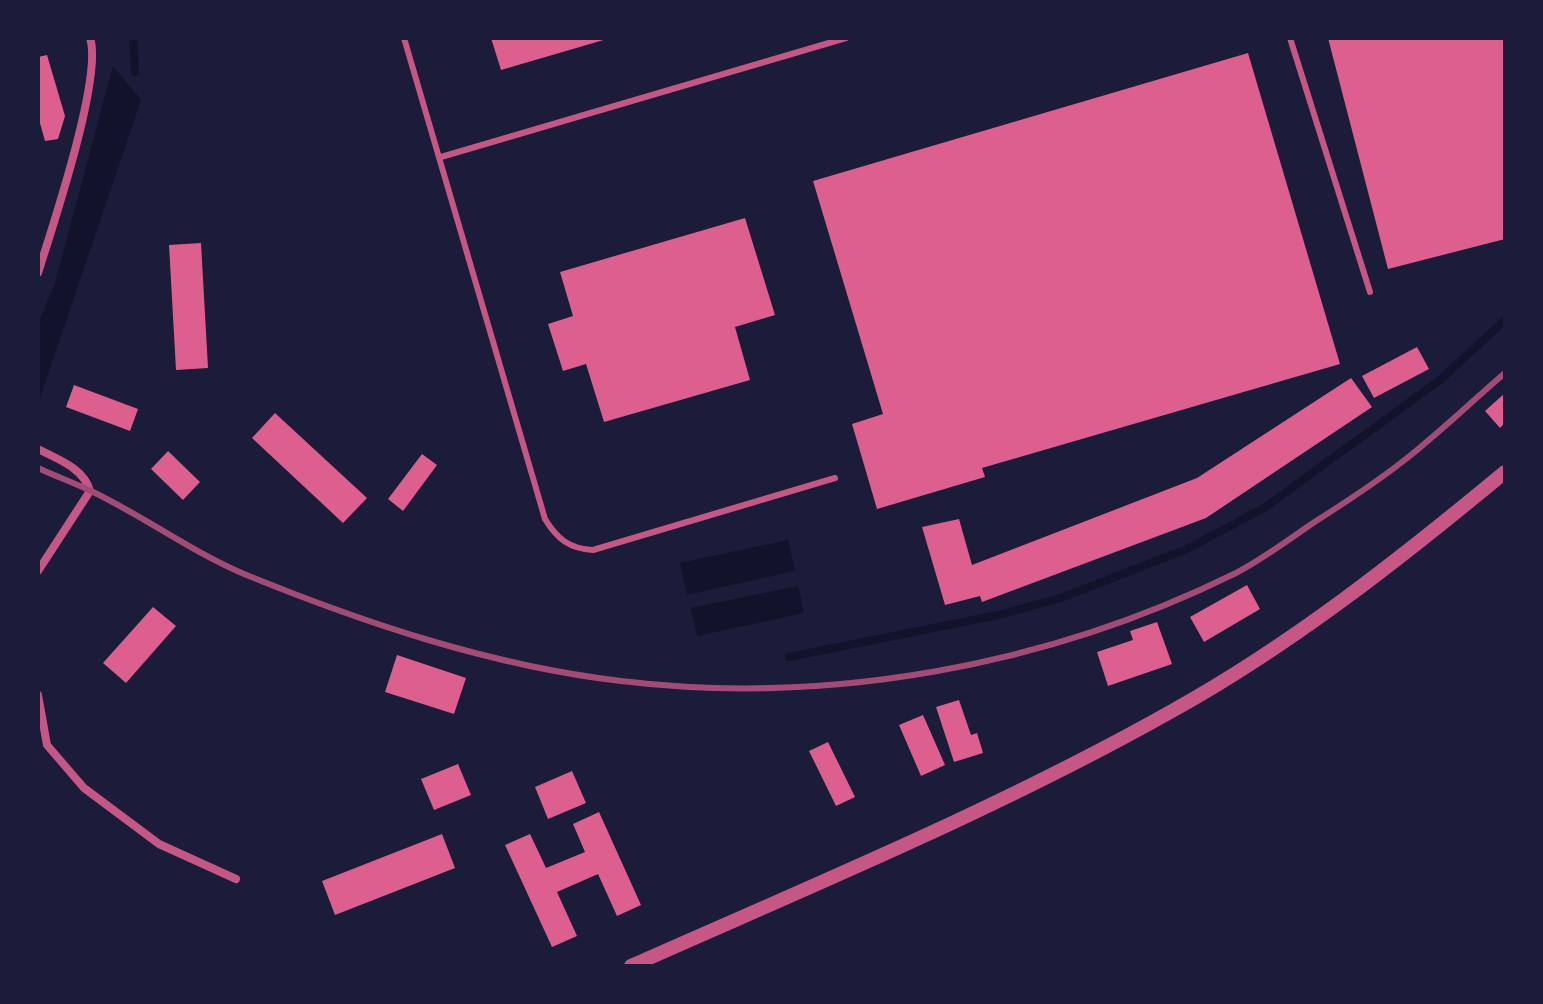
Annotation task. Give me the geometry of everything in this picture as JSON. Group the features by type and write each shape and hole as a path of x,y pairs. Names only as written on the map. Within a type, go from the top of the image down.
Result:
{"street":[{"path":"38,273 89,90 94,51 90,38"},
{"path":"38,449 71,466 87,480 90,491 38,571"},
{"path":"631,966 998,803 1172,711 1325,613 1505,472"},
{"path":"38,695 47,745 84,788 159,844 236,879"}],"lane":[{"path":"404,38 545,519 554,534 565,543 593,550 835,478"},
{"path":"441,157 846,38"},
{"path":"1290,38 1370,292"}],"shaded area":[{"path":"113,66 141,100 38,404 38,324 55,283"},
{"path":"788,540 795,571 687,595 680,563"},
{"path":"798,586 804,613 697,636 691,608"}],"building":[{"path":"491,38 607,38 607,39 501,70"},
{"path":"1328,38 1505,38 1505,239 1388,269"},
{"path":"1248,53 1340,364 982,468 985,477 877,509 852,424 883,414 813,181"},
{"path":"47,55 65,116 58,139 45,141 38,116 38,57"},
{"path":"745,218 775,315 735,327 750,380 604,422 586,364 563,371 548,324 573,316 560,272"},
{"path":"201,243 208,368 176,370 169,245"},
{"path":"1417,347 1429,369 1374,398 1362,376"},
{"path":"1351,378 1372,407 1206,518 982,602 980,596 945,605 922,527 959,519 972,565 1197,478"},
{"path":"74,385 138,409 130,431 66,407"},
{"path":"1505,393 1505,423 1500,428 1485,411"},
{"path":"275,413 367,498 343,523 252,438"},
{"path":"168,451 200,482 183,500 151,469"},
{"path":"422,454 437,465 403,511 388,499"},
{"path":"1247,585 1260,609 1204,642 1190,617"},
{"path":"153,607 176,626 126,683 103,663"},
{"path":"1157,622 1172,664 1108,686 1097,652 1133,640 1130,631"},
{"path":"397,655 466,678 454,714 385,692"},
{"path":"959,700 971,735 977,733 983,753 954,762 936,707"},
{"path":"923,715 945,765 921,776 899,725"},
{"path":"828,742 855,797 836,806 809,751"},
{"path":"458,764 471,795 434,810 421,779"},
{"path":"572,771 586,803 548,819 535,787"},
{"path":"599,812 641,905 617,916 598,874 557,892 577,936 552,947 505,845 530,834 546,868 585,852 573,824"},
{"path":"442,834 455,868 335,915 322,881"}],"waterway":[{"path":"133,38 135,72"},
{"path":"789,657 998,615 1058,599 1187,549 1264,508 1440,380 1505,320"}],"railway":[{"path":"38,468 109,500 204,555 244,574 429,640 525,665 621,681 699,687 778,688 857,682 936,671 1014,655 1090,633 1164,605 1245,568 1368,487 1505,373"}]}
